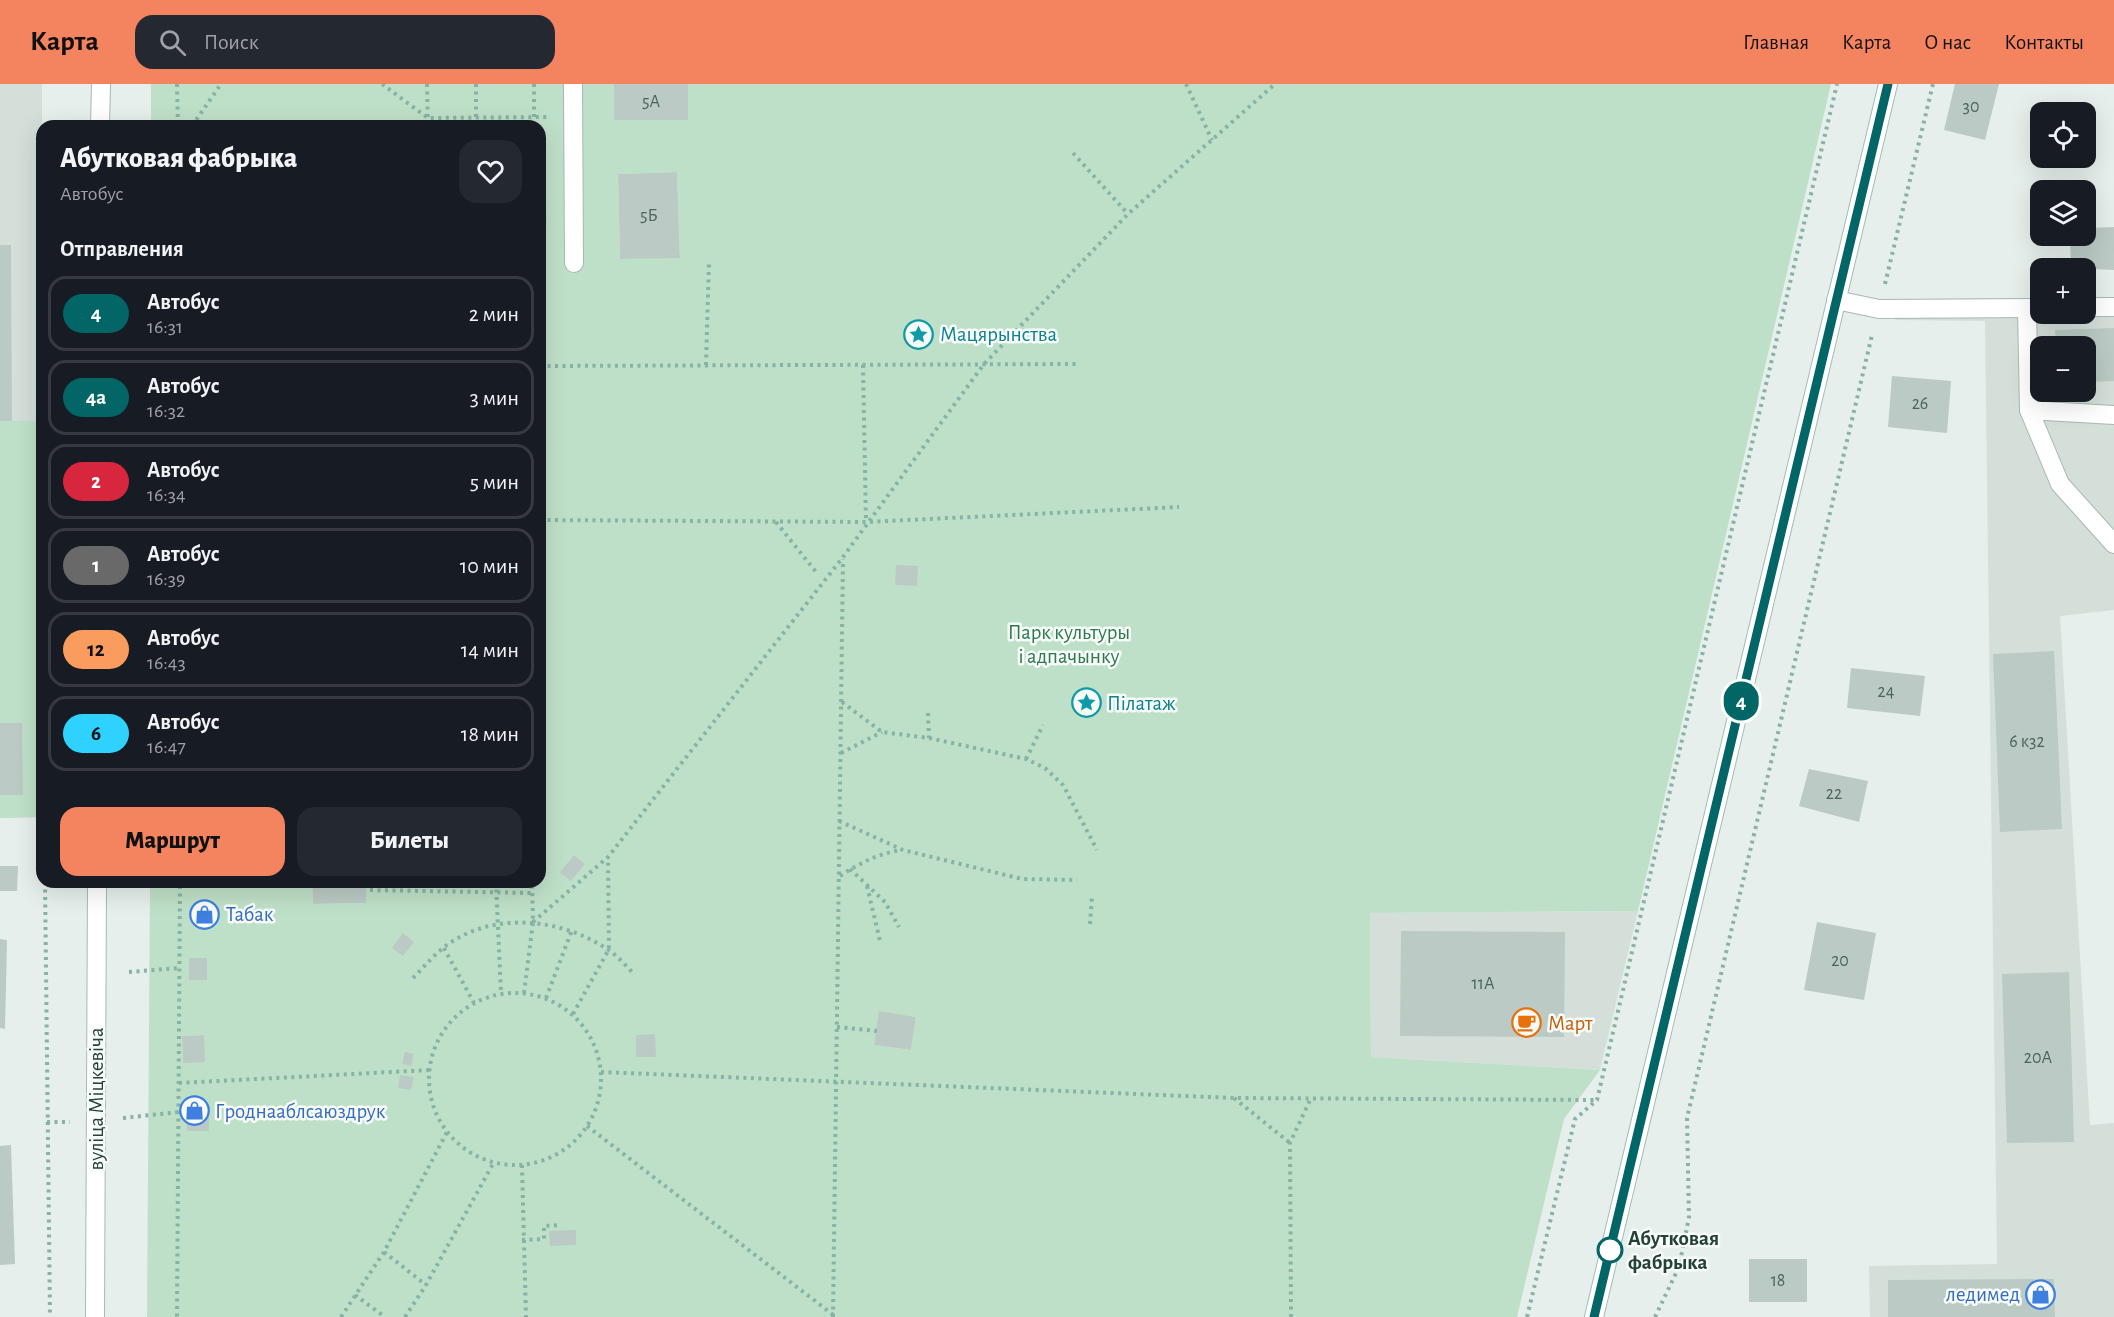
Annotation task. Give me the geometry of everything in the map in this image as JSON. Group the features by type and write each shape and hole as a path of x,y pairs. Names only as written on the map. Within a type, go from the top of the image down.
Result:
{"main road":[{"path":"100,120 101,84"},
{"path":"573,84 574,263"},
{"path":"1594,1317 1888,84"},
{"path":"1836,300 1879,309 2030,308"},
{"path":"2096,307 2114,307"},
{"path":"2032,324 2029,410 2060,484 2114,544"},
{"path":"2029,410 2114,415"},
{"name":"вуліца Міцкевіча","path":"95,1317 105,888"}],"path":[{"path":"177,84 178,120"},
{"path":"196,120 221,84"},
{"path":"382,84 428,118 573,117"},
{"path":"427,84 428,118"},
{"path":"476,84 476,118"},
{"path":"534,84 534,117"},
{"path":"1186,84 1212,140"},
{"path":"533,922 608,857 843,557 866,522 984,364 1128,214 1275,84"},
{"path":"1527,1317 1575,1119 1597,1100 1837,84"},
{"path":"1655,1317 1679,1267 1689,1216 1687,1118 1933,84"},
{"path":"1073,153 1128,214"},
{"path":"706,365 709,261"},
{"path":"546,366 1080,364"},
{"path":"863,365 866,522"},
{"path":"546,520 866,522 1179,507"},
{"path":"776,522 816,572"},
{"path":"834,1316 843,557"},
{"path":"841,702 882,732 929,738 1026,759 1045,768 1063,785 1097,850"},
{"path":"928,713 929,738"},
{"path":"1026,759 1043,725"},
{"path":"841,753 882,732"},
{"path":"840,821 903,850 1022,879 1077,880"},
{"path":"839,877 883,853 903,850"},
{"path":"573,1014 609,950 608,857"},
{"path":"850,870 885,902 899,927"},
{"path":"867,885 880,941"},
{"path":"45,888 50,1317"},
{"path":"177,1317 180,888"},
{"path":"524,993 533,922 532,888"},
{"path":"496,890 501,994"},
{"path":"370,891 532,892"},
{"path":"1090,924 1092,896"},
{"path":"413,978 444,948 469,933 497,925 533,922 572,930 609,950 634,974"},
{"path":"546,998 572,930"},
{"path":"444,948 474,1004"},
{"path":"129,972 179,968"},
{"path":"524,993 546,998 573,1014 587,1031 597,1051 601,1072 599,1100 587,1126 563,1150 548,1159 522,1165 494,1162 460,1145 447,1132 433,1102 430,1070 435,1050 444,1031 457,1016 474,1004 501,994 524,993"},
{"path":"837,1027 877,1031"},
{"path":"179,1083 430,1070"},
{"path":"601,1072 1234,1098 1597,1100"},
{"path":"1234,1098 1290,1143"},
{"path":"1291,1317 1290,1143 1311,1098"},
{"path":"587,1126 834,1316"},
{"path":"341,1317 384,1252 447,1132"},
{"path":"405,1317 426,1285 494,1162"},
{"path":"522,1165 522,1240 526,1317"},
{"path":"522,1240 544,1239 544,1226 561,1225"},
{"path":"384,1252 426,1285"},
{"path":"355,1295 384,1317"}],"shaded area":[{"path":"0,84 42,84 42,120 36,120 36,817 0,818"},
{"path":"2030,298 2030,324 2096,324 2096,298 2114,298 2114,610 2060,616 2090,1125 2114,1123 2114,1317 1870,1317 1869,1266 1997,1264 1985,321 1895,320 1901,299"},
{"path":"1638,911 1600,1070 1371,1057 1370,913"}],"green space":[{"name":"Парк культуры і адпачынку","path":"151,84 1831,84 1638,911 1370,913 1371,1057 1600,1070 1564,1119 1517,1317 147,1317 150,888 312,888 313,904 366,903 366,888 546,888 546,120 151,120","holes":["677,172 680,257 620,259 618,174","880,1012 916,1017 911,1050 875,1045","203,1035 183,1063 182,1036"]},
{"path":"0,421 36,421 36,817 0,818"}],"building":[{"path":"614,84 688,84 688,120 614,120"},
{"path":"1955,84 1999,84 1985,140 1944,130"},
{"path":"677,172 680,258 620,259 618,174"},
{"path":"2114,227 2114,270 2096,269 2096,258 2071,258 2070,246 2096,246 2096,228"},
{"path":"0,245 11,245 12,421 0,421"},
{"path":"2114,328 2114,381 2096,382 2096,336 2055,336 2055,330"},
{"path":"1892,376 1951,381 1947,433 1888,427"},
{"path":"896,565 918,566 917,586 895,585"},
{"path":"2054,651 2062,829 2000,832 1993,654"},
{"path":"1851,668 1925,676 1920,716 1847,708"},
{"path":"0,723 22,723 23,795 0,795"},
{"path":"1809,769 1868,781 1859,822 1799,806"},
{"path":"574,855 585,864 571,881 560,872"},
{"path":"0,866 18,866 17,891 0,891"},
{"path":"312,888 366,888 366,903 313,904"},
{"path":"1817,922 1876,933 1864,1000 1804,990"},
{"path":"1401,931 1565,932 1564,1037 1400,1036"},
{"path":"403,933 414,942 403,956 392,948"},
{"path":"0,939 7,940 5,1029 0,1028"},
{"path":"189,958 207,958 207,980 189,980"},
{"path":"2069,972 2074,1142 2007,1143 2002,974"},
{"path":"879,1011 916,1017 911,1050 874,1045"},
{"path":"655,1034 656,1057 636,1057 636,1035"},
{"path":"204,1035 205,1062 183,1063 182,1036"},
{"path":"405,1052 414,1054 411,1066 402,1064"},
{"path":"400,1075 414,1077 411,1090 398,1088"},
{"path":"209,1106 209,1131 187,1131 186,1107"},
{"path":"11,1145 15,1264 0,1265 0,1146"},
{"path":"576,1230 576,1245 550,1246 549,1231"},
{"path":"1749,1259 1807,1259 1807,1302 1749,1302"},
{"path":"2054,1279 2055,1317 1888,1317 1888,1280"}],"bus line":[{"name":"4","path":"1594,1317 1888,84"}],"place":[{"name":"Мацярынства","path":"919,334"},
{"name":"Пілатаж","path":"1086,703"},
{"name":"Табак","path":"205,914"},
{"name":"Март","path":"1527,1023"},
{"name":"Гроднааблсаюздрук","path":"194,1111"},
{"name":"Абутковая фабрыка","path":"1610,1250"},
{"name":"ледимед","path":"2041,1294"}]}
